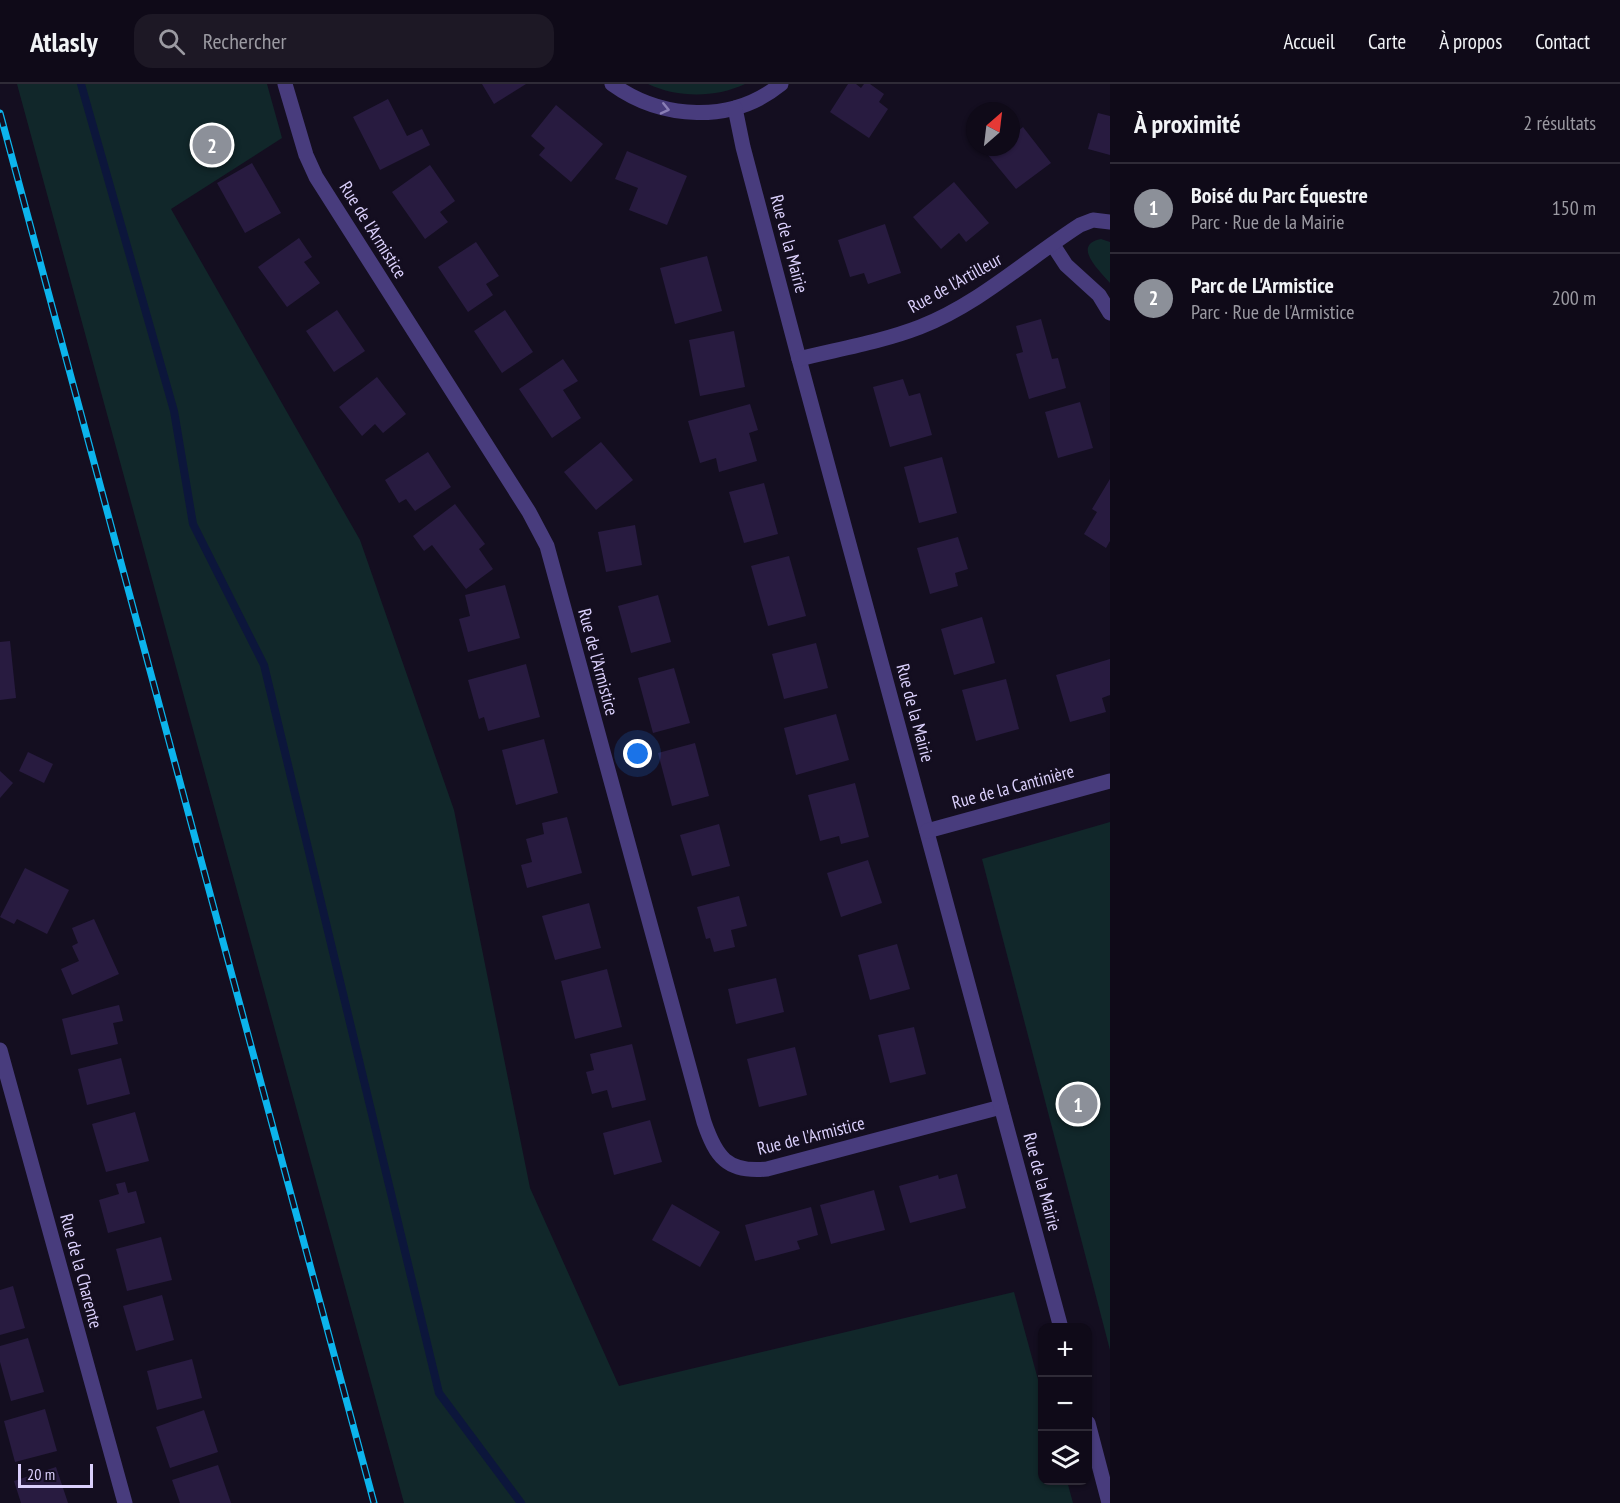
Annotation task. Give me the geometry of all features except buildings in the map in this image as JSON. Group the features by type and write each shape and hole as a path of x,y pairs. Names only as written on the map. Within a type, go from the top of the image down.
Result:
{"street":[{"name":"Rue de l'Armistice","path":"285,84 306,155 316,177 529,512 547,546 704,1122 721,1159 735,1167 766,1169 1001,1107"},
{"path":"612,84 641,101 672,111 704,113 735,108 764,95 781,84"},
{"name":"Rue de la Mairie","path":"735,108 743,147 799,359 1060,1323"},
{"name":"Rue de l'Artilleur","path":"799,359 900,334 931,322 975,297 1086,222 1100,219 1110,222"},
{"path":"1053,245 1066,265 1099,295 1110,313"},
{"name":"Rue de la Cantinière","path":"927,831 1110,781"},
{"name":"Rue de la Charente","path":"0,1050 125,1503"},
{"path":"1090,1431 1109,1503"}],"green space":[{"path":"17,84 267,84 282,138 171,209 360,540 454,810 530,1188 619,1386 1014,1292 1038,1379 1038,1485 1068,1485 1073,1503 404,1503"},
{"path":"648,84 745,84 709,94 684,94"},
{"path":"1101,239 1110,242 1110,283 1095,266 1088,253 1088,247 1092,242"},
{"path":"1110,822 1110,1350 982,859"}],"waterway":[{"path":"81,84 174,411 193,524 264,665 439,1393 521,1503"}],"railway":[{"path":"0,113 374,1503"}],"place":[{"name":"Parc de L'Armistice","path":"212,145"},
{"name":"Boisé du Parc Équestre","path":"1078,1104"}]}
